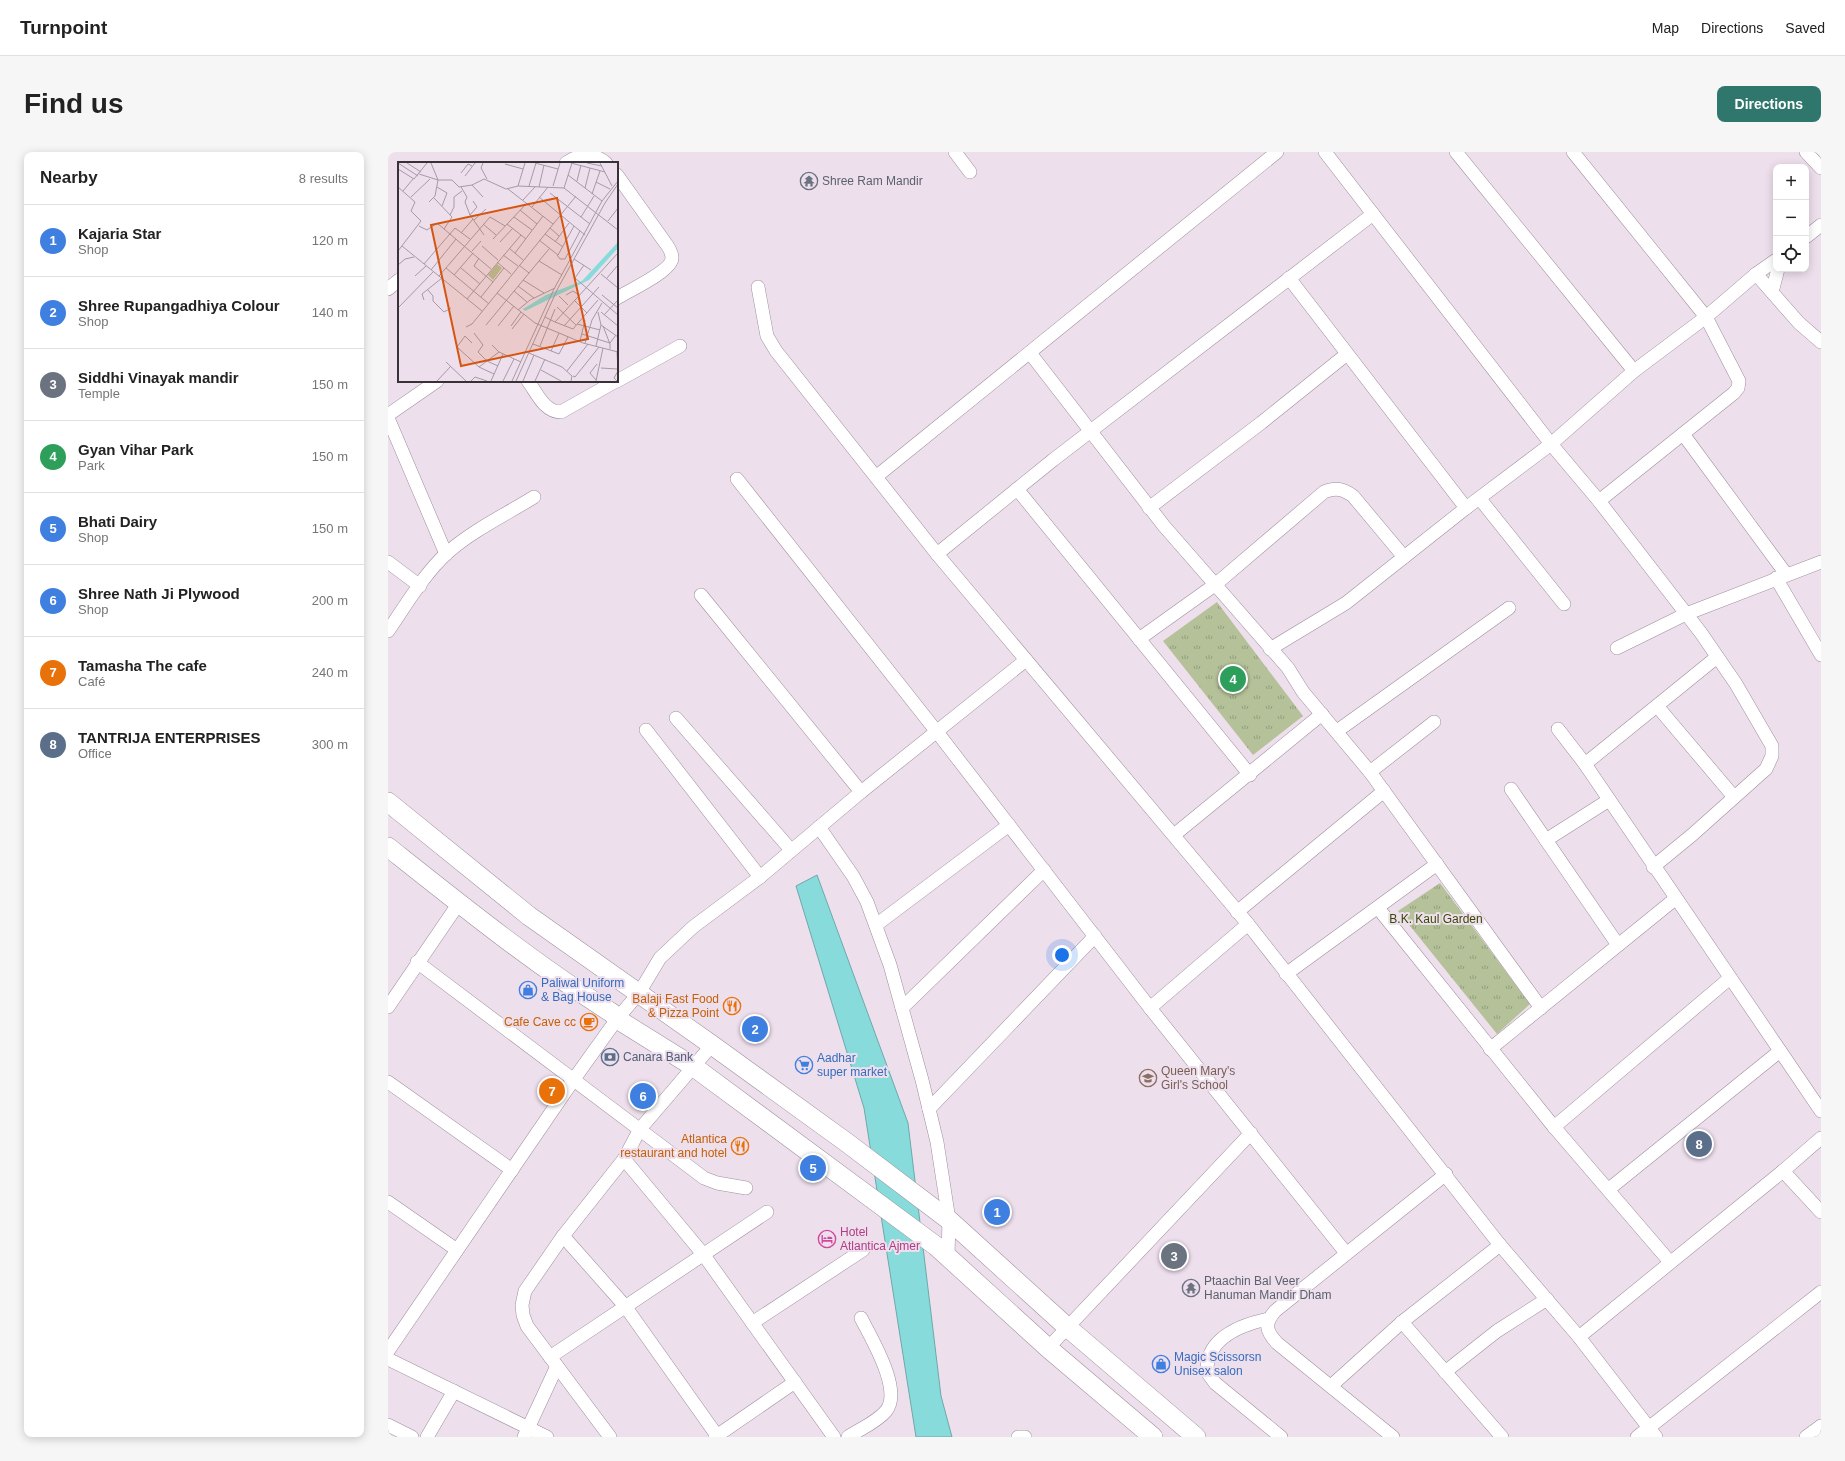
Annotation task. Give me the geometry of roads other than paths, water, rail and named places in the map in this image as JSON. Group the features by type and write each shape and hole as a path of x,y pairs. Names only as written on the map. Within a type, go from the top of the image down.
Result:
{"street":[{"path":"955,152 970,172"},
{"path":"877,476 1278,152"},
{"path":"1325,152 1551,444 1599,501 1686,614 1740,690 1772,746 1772,756 1766,769 1653,867"},
{"path":"1456,152 1634,371"},
{"path":"1573,152 1706,318 1739,381 1738,388 1734,393 1599,501"},
{"path":"1806,152 1821,168"},
{"path":"568,162 584,153 592,153 605,162"},
{"path":"618,176 670,250 672,259 670,266 660,274 618,297"},
{"path":"938,554 1017,488 1373,214"},
{"path":"1807,236 1821,225"},
{"path":"1270,648 1346,603 1466,508 1551,444 1634,371 1706,318 1756,274 1773,262"},
{"path":"1772,292 1777,272"},
{"path":"1756,274 1799,323 1821,342"},
{"path":"1289,278 1466,508"},
{"path":"388,289 398,281"},
{"path":"758,287 764,326 770,341 938,554 1248,924 1286,974 1446,1174 1500,1245 1579,1337 1652,1432"},
{"path":"618,380 680,346"},
{"path":"1030,353 1150,508 1288,668 1303,692 1370,772 1541,1008"},
{"path":"1150,508 1261,423 1346,354"},
{"path":"388,414 436,382"},
{"path":"529,382 546,408 553,412 561,412 615,382"},
{"path":"388,418 446,554"},
{"path":"1683,434 1781,576 1821,655"},
{"path":"737,479 937,732 1150,1008 1346,1253"},
{"path":"1017,488 1250,775"},
{"path":"1139,639 1216,584 1324,492 1333,488 1344,490 1353,496 1404,557"},
{"path":"388,631 420,586 446,554 464,539 534,497"},
{"path":"1480,498 1564,604"},
{"path":"388,562 420,586"},
{"path":"1617,648 1686,614 1781,576 1821,562"},
{"path":"701,595 861,792"},
{"path":"1337,731 1509,608"},
{"path":"1584,764 1717,657"},
{"path":"388,1351 574,1079 617,1019 639,993 660,958 693,927 764,874 861,792 1026,660"},
{"path":"1658,706 1734,797"},
{"path":"1174,835 1250,775 1322,714"},
{"path":"676,718 789,852"},
{"path":"1370,772 1434,722"},
{"path":"1558,729 1584,764 1821,1111"},
{"path":"646,730 764,874"},
{"path":"1511,789 1618,945"},
{"path":"1237,912 1384,791"},
{"path":"1546,840 1608,800"},
{"path":"388,802 530,916 712,1045 941,1215 1067,1327 1196,1437"},
{"path":"876,925 1009,825"},
{"path":"820,826 853,876 867,902 876,925 902,1008 937,1142 942,1251"},
{"path":"388,847 459,903 568,985 612,1013 617,1019 694,1067 942,1251 1048,1348 1153,1437"},
{"path":"1286,974 1437,864"},
{"path":"902,1008 1044,870"},
{"path":"1490,1049 1675,899"},
{"path":"388,1007 417,962 459,903"},
{"path":"1378,908 1554,1127 1670,1262"},
{"path":"1150,1008 1248,924"},
{"path":"929,1109 1095,936"},
{"path":"417,962 704,1178 717,1183 746,1188"},
{"path":"1554,1127 1730,978"},
{"path":"610,1437 527,1326 523,1315 522,1305 525,1291 563,1236 624,1159 640,1130 712,1045"},
{"path":"1609,1190 1780,1051"},
{"path":"388,1082 512,1170"},
{"path":"1048,1348 1251,1133"},
{"path":"1579,1337 1783,1171 1821,1138"},
{"path":"624,1159 703,1254 834,1437"},
{"path":"1783,1171 1821,1212"},
{"path":"1281,1437 1215,1383 1208,1372 1210,1355 1222,1338 1236,1328 1268,1319 1275,1311 1346,1253 1446,1174"},
{"path":"388,1202 457,1250"},
{"path":"526,1432 554,1362 625,1306 768,1212"},
{"path":"563,1236 625,1306 717,1436 795,1382"},
{"path":"1331,1386 1402,1322 1500,1245"},
{"path":"752,1323 862,1250"},
{"path":"1637,1437 1652,1432 1821,1292"},
{"path":"1445,1372 1497,1331 1547,1299"},
{"path":"848,1437 881,1416 888,1409 890,1401 890,1386 886,1367 861,1318"},
{"path":"1268,1319 1269,1332 1276,1343 1394,1437"},
{"path":"1402,1322 1502,1437"},
{"path":"388,1359 454,1391 526,1432 547,1437"},
{"path":"427,1437 454,1391"},
{"path":"388,1425 412,1437"},
{"path":"1806,1437 1821,1426"},
{"path":"1018,1437 1025,1437"}],"water":[{"path":"817,875 908,1123 941,1396 952,1437 916,1437 864,1108 796,886"}],"place":[{"name":"Shree Ram Mandir","path":"809,181"},
{"name":"Gyan Vihar Park","path":"1233,679"},
{"name":"Paliwal Uniform & Bag House","path":"528,990"},
{"name":"Balaji Fast Food & Pizza Point","path":"732,1006"},
{"name":"Cafe Cave cc","path":"589,1022"},
{"name":"Shree Rupangadhiya Colour","path":"755,1029"},
{"name":"Canara Bank","path":"610,1057"},
{"name":"Aadhar super market","path":"804,1065"},
{"name":"Queen Mary's Girl's School","path":"1148,1078"},
{"name":"Tamasha The cafe","path":"552,1091"},
{"name":"Shree Nath Ji Plywood","path":"643,1096"},
{"name":"TANTRIJA ENTERPRISES","path":"1699,1144"},
{"name":"Atlantica restaurant and hotel","path":"740,1146"},
{"name":"Bhati Dairy","path":"813,1168"},
{"name":"Kajaria Star","path":"997,1212"},
{"name":"Hotel Atlantica Ajmer","path":"827,1239"},
{"name":"Siddhi Vinayak mandir","path":"1174,1256"},
{"name":"Ptaachin Bal Veer Hanuman Mandir Dham","path":"1191,1288"},
{"name":"Magic Scissorsn Unisex salon","path":"1161,1364"}],"park label":[{"name":"B.K. Kaul Garden","path":"1436,919"}]}
